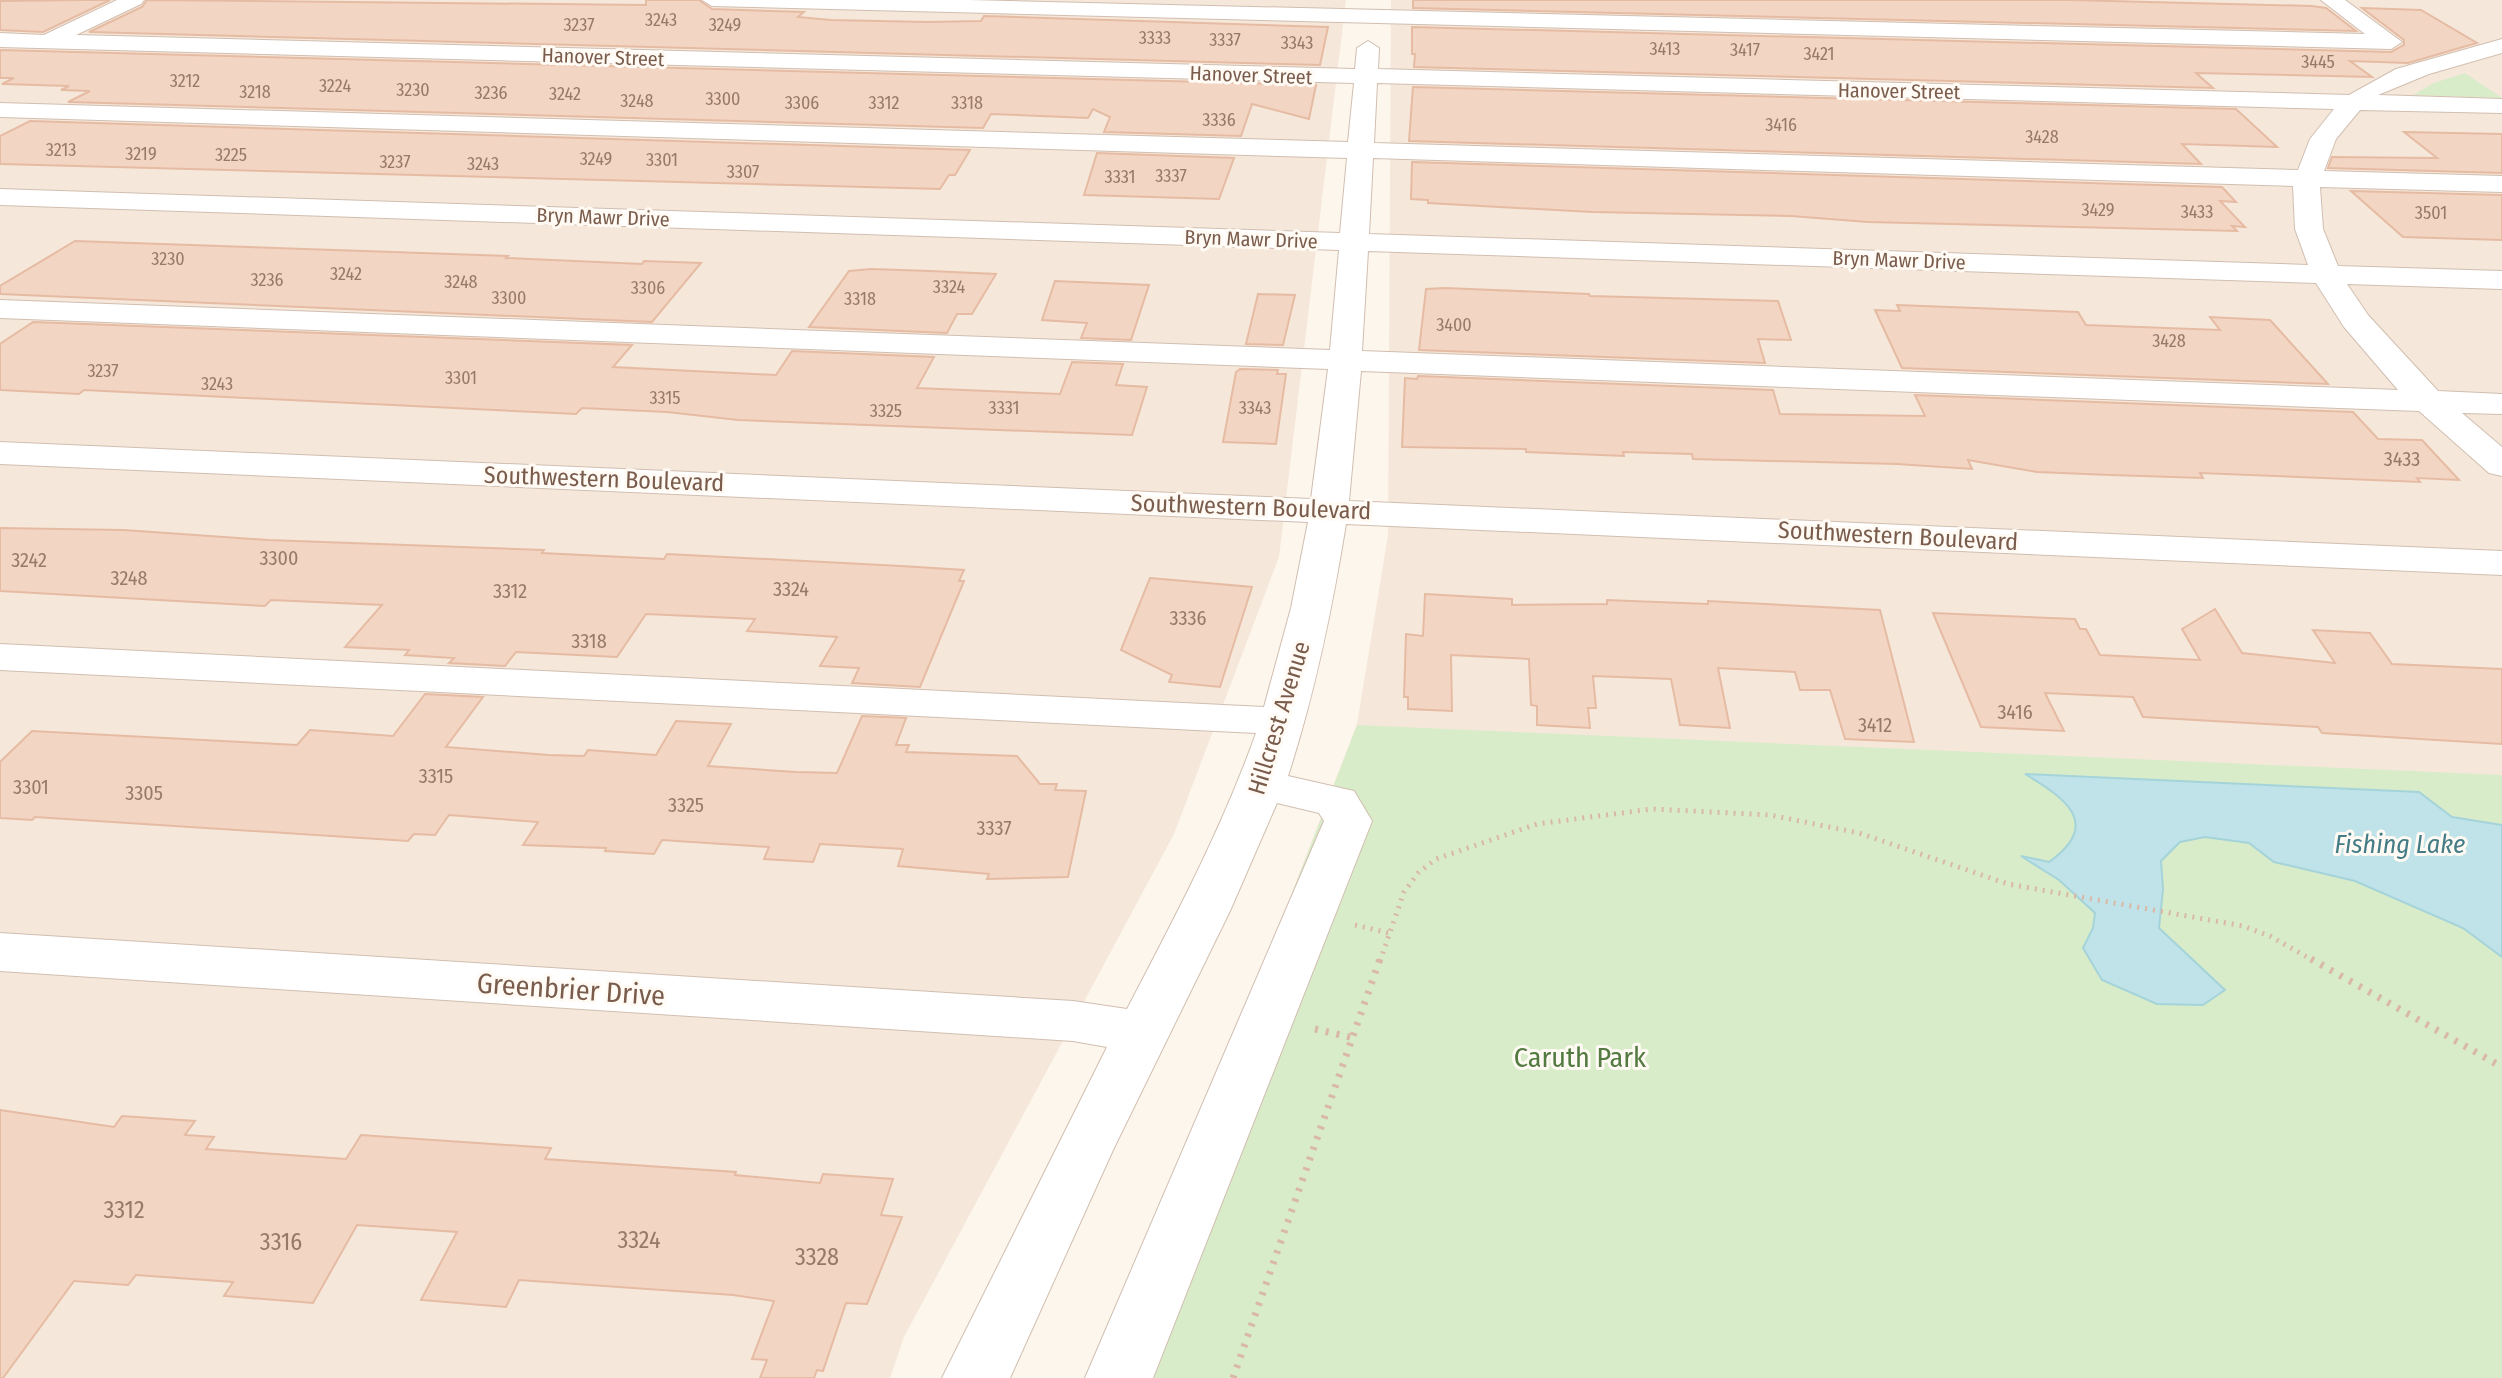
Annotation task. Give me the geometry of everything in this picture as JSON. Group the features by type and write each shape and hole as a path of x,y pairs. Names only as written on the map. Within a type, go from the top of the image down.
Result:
{"street":[{"path":"0,63 134,0"},
{"path":"712,0 1371,8 2389,41"},
{"path":"2331,0 2429,67"},
{"name":"Hillcrest Avenue","path":"987,1376 1141,1032 1204,911 1261,785 1283,721 1312,608 1329,510 1345,361 1371,8"},
{"name":"Hanover Street","path":"0,40 2502,106"},
{"path":"2502,46 2429,67 2374,88 2353,102 2332,124 2321,143 2306,178 2303,205 2312,241 2352,316 2388,362 2427,401 2502,465"},
{"path":"0,110 2502,184"},
{"name":"Bryn Mawr Drive","path":"0,197 2502,280"},
{"path":"0,309 2502,404"},
{"name":"Southwestern Boulevard","path":"0,453 2502,563"},
{"path":"0,657 1283,721"},
{"path":"1119,1378 1348,821 1337,802 1261,785"},
{"name":"Greenbrier Drive","path":"0,952 1073,1021 1141,1032"}],"path":[{"path":"1233,1378 1404,892 1418,873 1436,859 1504,834 1581,816 1652,809 1713,810 1821,823 2008,884 2215,919 2270,936 2502,1067"}],"shaded area":[{"path":"0,0 1346,0 1279,557 1174,834 904,1337 890,1378 0,1378"},
{"path":"1391,0 2502,0 2502,1378 1105,1378 1357,724 1388,535"}],"green space":[{"path":"2465,73 2502,98 2413,95 2434,83"},
{"name":"Caruth Park","path":"1357,725 2502,775 2502,1378 1105,1378"}],"water":[{"name":"Fishing Lake","path":"2025,774 2419,792 2452,817 2502,825 2502,957 2463,928 2355,881 2274,862 2249,843 2205,837 2180,842 2161,861 2163,889 2159,928 2225,990 2203,1005 2157,1004 2102,980 2083,948 2093,928 2095,913 2059,880 2021,856 2049,862 2074,836 2076,824 2064,802"}],"building":[{"path":"110,0 43,32 0,30 0,1"},
{"path":"147,0 646,5 646,0 699,0 712,9 804,12 798,17 831,20 981,21 984,16 1328,27 1320,65 89,32 142,7"},
{"path":"1413,0 2070,0 2312,6 2326,8 2356,31 1413,8"},
{"path":"2362,8 2421,10 2477,43 2408,63 2350,61 2372,77 2196,73 2213,88 1414,67 1415,54 1412,54 1412,27 2391,52 2404,45 2404,40"},
{"path":"0,50 1316,85 1309,119 1252,104 1241,136 1104,132 1110,117 1093,109 1088,118 991,114 983,128 68,102 90,91 61,90 69,86 2,84 14,78 0,78"},
{"path":"1413,87 2236,109 2277,147 2182,144 2201,164 1409,141"},
{"path":"30,121 970,150 955,175 949,175 940,189 0,164 0,136"},
{"path":"2404,132 2502,134 2502,173 2328,168 2332,157 2437,158"},
{"path":"1097,153 1234,158 1219,199 1084,195"},
{"path":"1412,162 2222,187 2236,202 2220,201 2245,227 2232,226 2237,231 1868,222 1791,216 1592,212 1428,203 1428,200 1411,199"},
{"path":"2351,191 2502,195 2502,240 2403,237"},
{"path":"75,241 508,256 506,258 642,264 644,261 701,263 652,322 0,294 0,286"},
{"path":"871,269 996,274 972,314 957,314 947,333 809,327 849,271"},
{"path":"1055,281 1149,285 1131,340 1081,338 1087,323 1042,320"},
{"path":"1426,289 1778,301 1791,340 1758,339 1765,363 1419,350"},
{"path":"1258,294 1295,295 1283,345 1246,344"},
{"path":"1897,305 2078,312 2086,325 2220,330 2210,317 2270,320 2328,384 1902,368 1875,310 1900,311"},
{"path":"33,322 632,345 613,367 776,375 792,351 934,357 917,388 1060,394 1072,362 1123,364 1116,385 1147,387 1132,435 738,420 667,412 582,408 576,414 84,390 79,394 0,390 0,344"},
{"path":"1240,369 1278,370 1277,374 1286,374 1276,444 1223,442 1236,372"},
{"path":"1418,376 1773,390 1780,414 1925,416 1915,395 2353,412 2378,439 2422,440 2459,480 2417,478 2420,482 2200,473 2203,478 2037,472 1968,460 1972,469 1693,459 1692,454 1623,452 1624,456 1526,452 1526,449 1402,447 1405,378 1417,379"},
{"path":"0,528 124,530 268,540 544,550 542,553 664,559 667,554 901,566 964,570 959,581 964,581 920,687 852,683 859,668 820,666 837,637 747,631 755,619 646,614 617,657 516,652 505,666 449,663 454,658 405,655 409,650 345,647 382,605 271,600 265,606 0,591"},
{"path":"1150,578 1252,587 1220,687 1169,682 1172,675 1121,650"},
{"path":"1425,594 1512,599 1512,605 1607,604 1607,600 1708,604 1708,601 1880,610 1914,742 1845,739 1830,690 1800,690 1795,672 1718,668 1730,728 1680,725 1671,679 1593,676 1596,708 1588,708 1590,728 1537,725 1537,706 1531,705 1529,659 1451,655 1452,711 1408,709 1408,697 1404,697 1406,634 1423,636"},
{"path":"2215,609 2242,653 2335,663 2313,630 2370,633 2392,664 2502,669 2502,744 2322,733 2318,727 2143,717 2133,697 2045,693 2064,731 1981,727 1933,613 2075,619 2080,629 2086,629 2100,655 2200,660 2182,629"},
{"path":"425,694 483,697 446,747 549,755 584,756 588,750 656,755 676,721 731,724 708,766 796,772 837,773 862,716 906,718 896,745 909,745 906,752 1017,756 1040,784 1057,784 1055,790 1086,791 1068,877 987,879 989,874 898,866 903,849 820,844 813,862 764,859 769,847 662,840 654,854 605,851 606,848 523,845 538,822 449,815 435,835 414,834 408,841 35,817 32,820 0,818 0,762 32,731 297,745 310,730 393,736"},
{"path":"0,1110 114,1127 122,1116 195,1121 185,1135 214,1137 206,1149 346,1159 361,1135 551,1148 545,1159 736,1172 735,1175 820,1183 823,1174 893,1179 881,1215 902,1217 867,1304 846,1303 823,1371 817,1370 814,1378 760,1378 767,1360 752,1359 774,1301 733,1295 519,1280 506,1307 421,1300 457,1232 357,1225 313,1303 224,1296 233,1282 136,1275 128,1285 74,1281 0,1378"}]}
